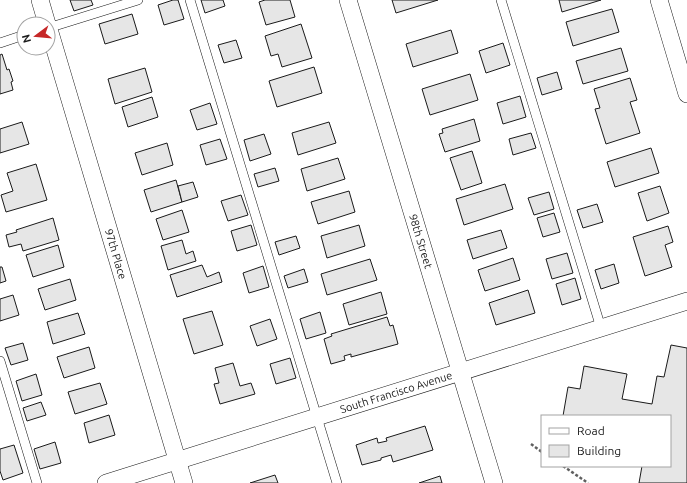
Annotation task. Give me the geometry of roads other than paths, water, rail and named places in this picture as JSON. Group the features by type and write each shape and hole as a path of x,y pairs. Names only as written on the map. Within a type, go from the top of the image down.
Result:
{"street":[{"name":"97th Place","path":"40,0 45,16"},
{"name":"98th Street","path":"348,0 494,483"},
{"path":"659,0 687,94"},
{"name":"97th Place","path":"56,53 184,483"},
{"name":"South Francisco Avenue","path":"106,483 687,301"}],"lane":[{"path":"56,24 138,0"},
{"path":"190,0 337,483"},
{"path":"501,0 601,328"},
{"path":"0,43 16,38"},
{"path":"0,361 37,483"}]}
